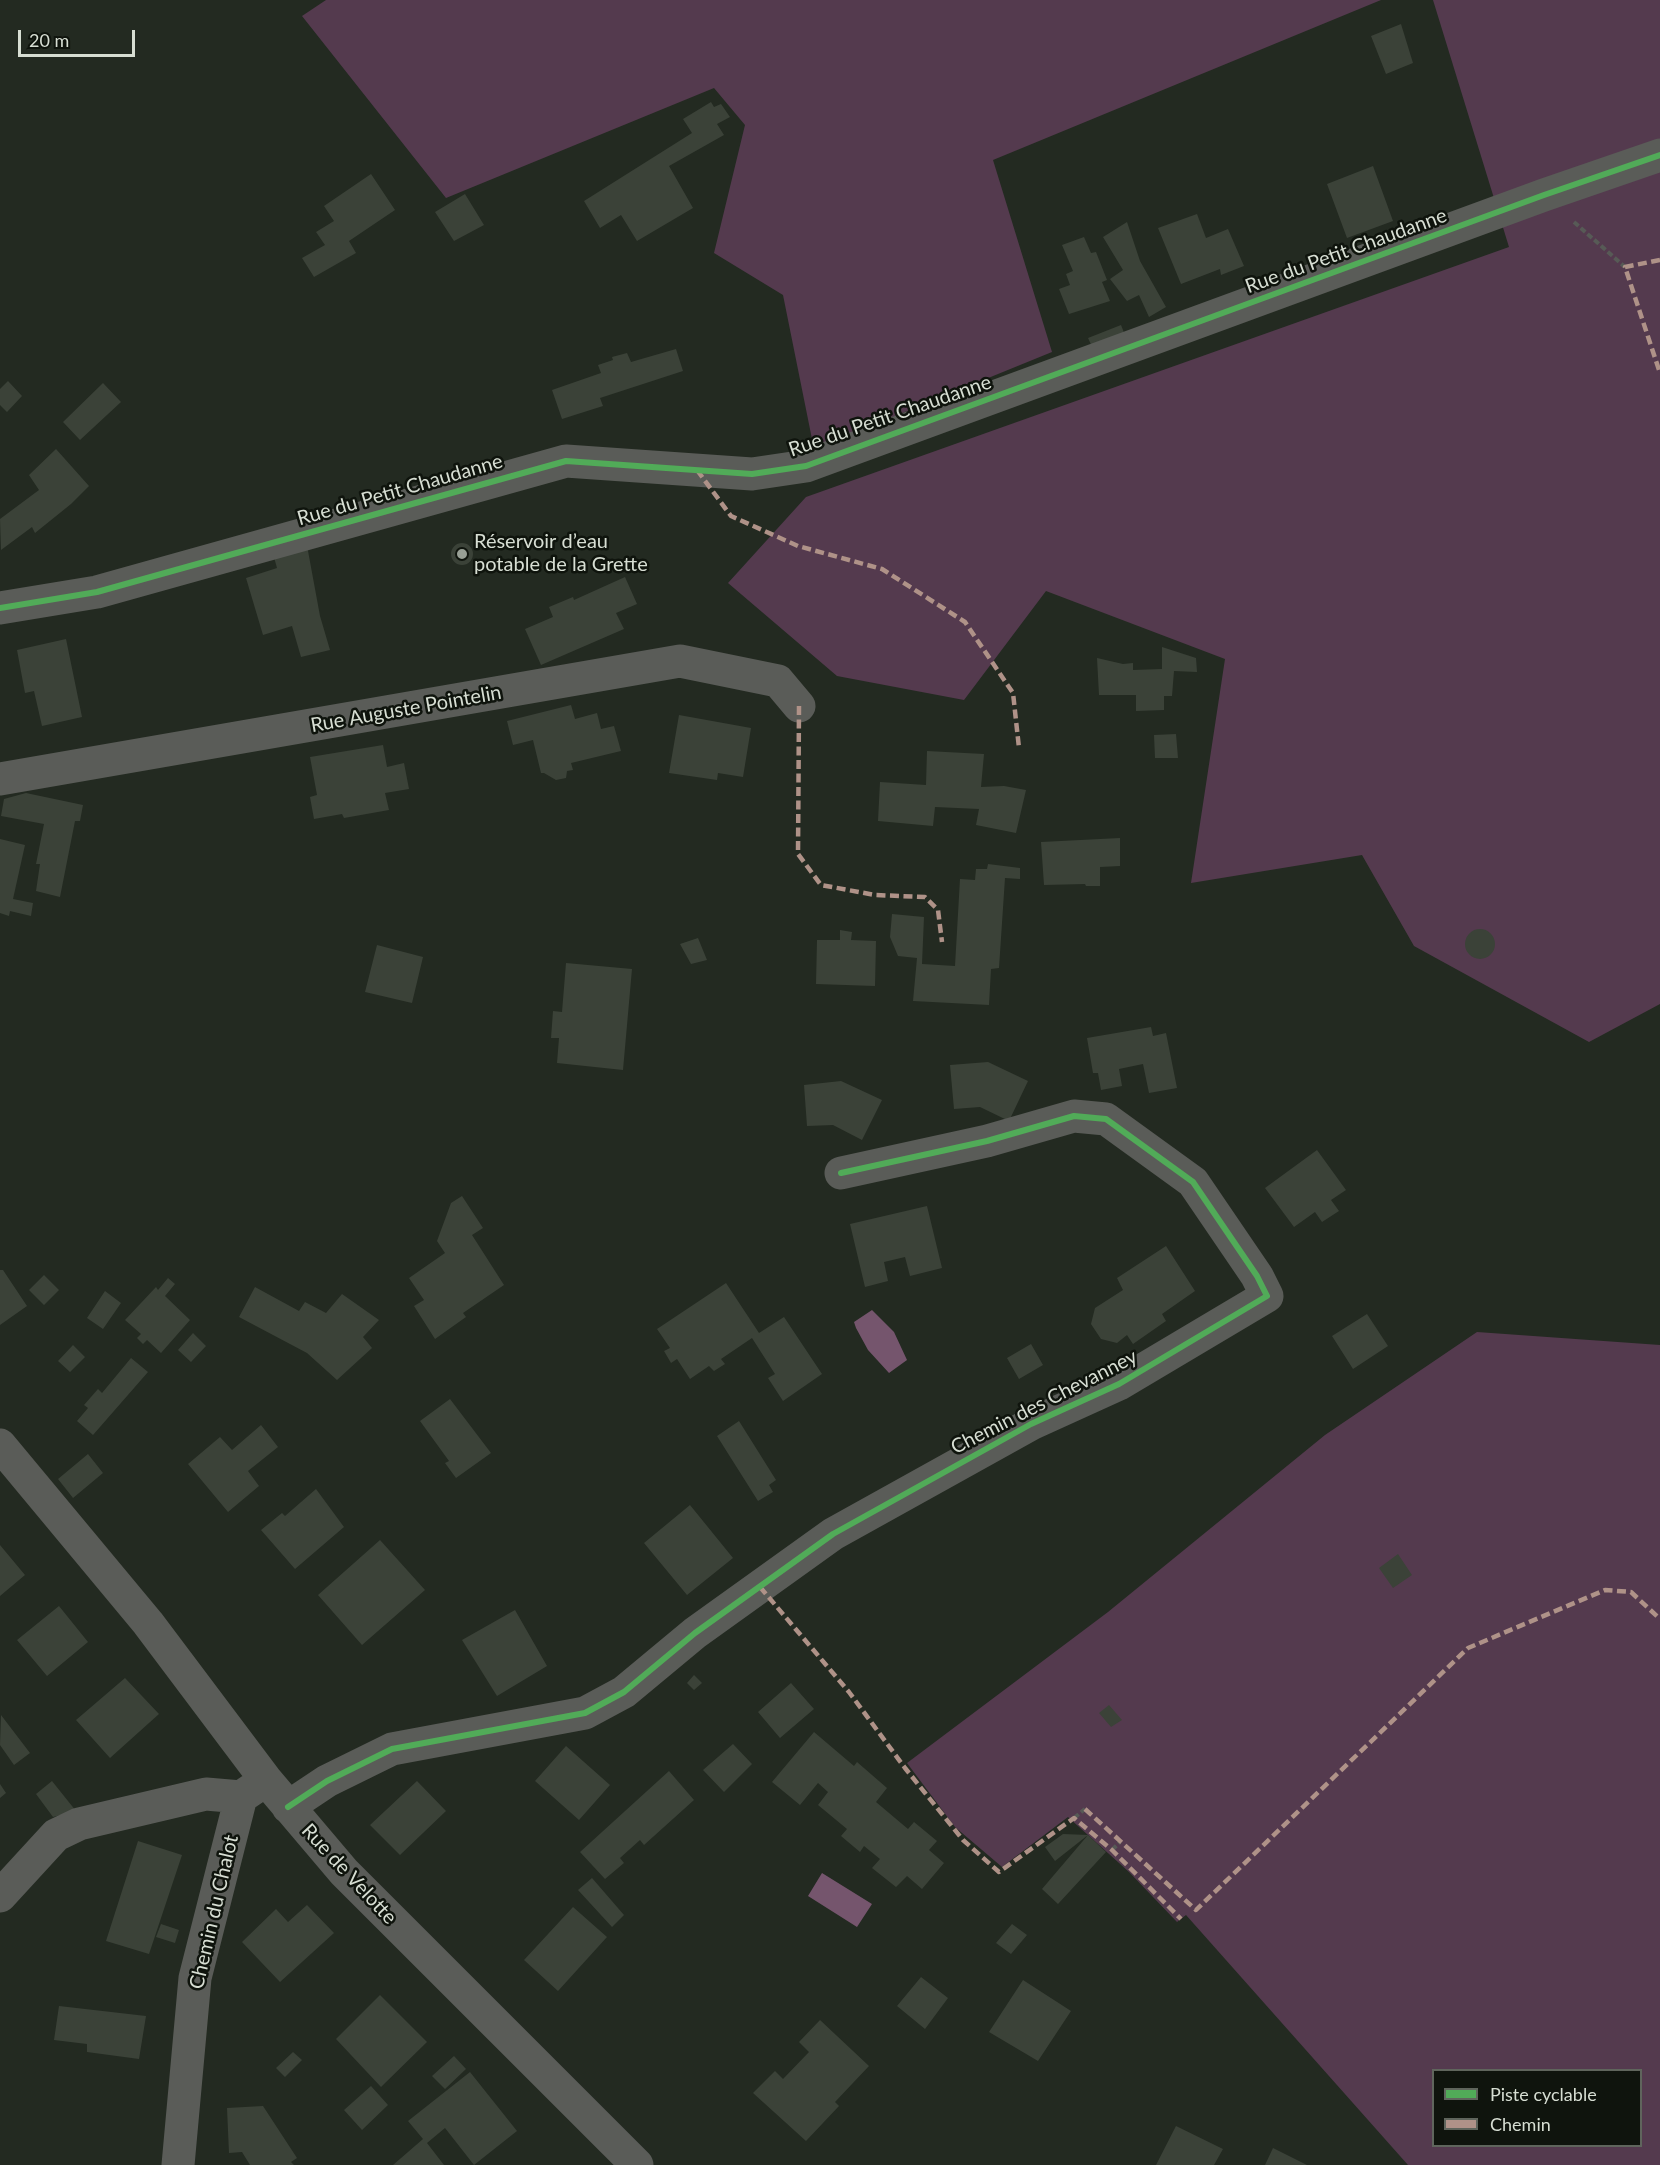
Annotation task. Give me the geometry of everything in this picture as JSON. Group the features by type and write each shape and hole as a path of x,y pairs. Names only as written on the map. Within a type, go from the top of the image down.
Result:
{"street":[{"name":"Rue du Petit Chaudanne","path":"0,608 97,592 566,460 752,474 806,466 1544,195 1660,155"},
{"name":"Rue Auguste Pointelin","path":"0,779 680,661 778,681 799,706"},
{"name":"Chemin des Chevanney","path":"288,1807 327,1781 392,1749 585,1713 624,1692 695,1633 833,1534 1030,1424 1119,1384 1267,1296 1257,1276 1193,1182 1106,1119 1074,1116 987,1141 841,1173"},
{"name":"Rue de Velotte","path":"0,1445 148,1623 254,1788 288,1807 344,1872 637,2165"},
{"path":"0,1896 56,1835 79,1824 206,1794 254,1788"},
{"name":"Chemin du Chalot","path":"178,2165 195,1978 254,1788"}],"path":[{"path":"1544,195 1625,267"},
{"path":"1074,1818 1085,1809"},
{"path":"1112,1850 1120,1842"}],"shaded area":[{"path":"326,0 1381,0 993,160 1052,352 814,449 783,295 714,253 745,125 714,88 446,198 302,16"},
{"path":"1433,0 1660,0 1660,1004 1589,1042 1414,946 1362,855 1191,883 1225,659 1046,591 964,700 837,676 728,583 806,497 1509,247"},
{"path":"872,1310 894,1332 907,1360 889,1373 868,1350 854,1322"},
{"path":"1477,1332 1660,1345 1660,2165 1408,2165 1186,1915 1177,1922 1129,1872 1068,1817 1002,1867 955,1827 907,1763 1108,1612 1325,1435"},
{"path":"822,1873 872,1904 857,1927 808,1896"}],"building":[{"path":"1401,24 1413,63 1386,74 1371,36"},
{"path":"711,102 714,107 721,104 730,117 717,124 724,135 669,166 693,208 637,241 621,215 600,228 584,201 692,133 683,119"},
{"path":"1373,166 1393,221 1347,238 1327,184"},
{"path":"371,174 395,210 349,241 356,253 314,277 302,258 325,245 316,232 334,221 324,206"},
{"path":"465,194 484,225 454,241 435,212"},
{"path":"1197,214 1206,238 1228,229 1244,266 1221,275 1220,269 1181,284 1158,228"},
{"path":"1127,222 1140,261 1166,307 1149,317 1139,295 1127,301 1110,279 1123,270 1103,237"},
{"path":"1084,237 1091,253 1096,252 1107,280 1102,282 1110,301 1069,314 1059,289 1070,285 1066,274 1073,271 1062,245"},
{"path":"1121,325 1127,340 1095,353 1088,338"},
{"path":"676,349 683,371 600,398 603,406 562,419 552,390 601,373 598,365 613,360 612,357 627,353 631,362"},
{"path":"8,381 22,396 7,412 0,405 0,389"},
{"path":"103,383 121,402 80,440 63,422"},
{"path":"56,449 89,486 35,533 32,527 1,550 0,519 39,490 29,475"},
{"path":"306,540 320,616 330,650 301,657 292,626 263,635 246,578 277,568 272,550"},
{"name":"Réservoir d’eau potable de la Grette","path":"462,543 470,546 473,554 470,562 462,565 454,562 451,554 454,546"},
{"path":"625,577 637,604 616,613 624,629 541,665 525,629 553,617 549,607 573,597 574,600"},
{"path":"66,639 82,717 42,726 34,691 25,693 17,650"},
{"path":"1162,647 1196,658 1197,672 1174,671 1172,696 1164,696 1164,710 1136,711 1136,695 1099,695 1097,658 1123,664 1133,663 1133,670 1162,669"},
{"path":"571,705 575,719 597,713 601,729 614,726 621,751 571,763 573,770 567,771 566,778 556,780 541,773 533,740 513,745 507,721"},
{"path":"679,715 751,728 743,777 718,773 717,780 669,773"},
{"path":"1176,734 1178,758 1155,758 1154,735"},
{"path":"383,745 387,767 404,763 409,789 385,793 389,810 344,818 342,814 314,819 310,797 317,795 310,757"},
{"path":"927,751 984,754 981,787 1004,786 1026,790 1016,833 976,825 979,809 935,807 933,826 878,821 880,782 926,785"},
{"path":"26,793 83,805 80,821 75,821 60,897 36,891 40,864 36,864 44,824 1,816 4,799"},
{"path":"1120,838 1120,866 1100,867 1100,886 1044,885 1041,842"},
{"path":"0,839 25,845 13,899 33,903 31,916 10,911 9,916 0,913"},
{"path":"988,864 1020,868 1020,879 1005,878 999,968 991,969 989,1005 913,1001 917,958 898,956 890,937 892,914 924,917 922,964 955,966 960,879 975,880 976,869 987,869"},
{"path":"1480,929 1491,933 1495,944 1491,955 1480,959 1469,955 1465,944 1469,933"},
{"path":"840,930 852,932 851,940 876,941 875,986 816,984 817,940 840,940"},
{"path":"698,938 707,960 691,964 680,944"},
{"path":"377,945 423,957 412,1003 365,992"},
{"path":"566,963 632,969 623,1070 557,1063 559,1038 551,1038 553,1011 562,1012"},
{"path":"1151,1027 1153,1036 1166,1033 1177,1088 1149,1093 1143,1064 1119,1069 1122,1086 1101,1090 1098,1073 1093,1073 1087,1038"},
{"path":"988,1062 1028,1081 1009,1121 980,1107 954,1109 950,1065"},
{"path":"841,1081 882,1100 862,1140 833,1125 807,1126 804,1085"},
{"path":"1317,1150 1346,1190 1331,1200 1339,1211 1322,1222 1315,1212 1294,1227 1265,1188"},
{"path":"462,1196 483,1228 472,1235 504,1285 463,1313 466,1317 435,1339 414,1306 424,1300 409,1278 445,1253 437,1241 451,1203"},
{"path":"927,1206 942,1268 910,1276 905,1257 884,1262 888,1281 865,1287 850,1224"},
{"path":"1166,1246 1195,1291 1162,1314 1166,1321 1133,1344 1127,1335 1117,1343 1101,1339 1091,1324 1095,1308 1123,1290 1117,1278"},
{"path":"0,1270 3,1270 27,1306 0,1325"},
{"path":"44,1275 59,1290 44,1305 29,1290"},
{"path":"168,1278 175,1284 165,1296 190,1320 161,1353 147,1340 143,1344 137,1338 141,1334 125,1320 156,1287 158,1290"},
{"path":"726,1283 759,1333 784,1317 822,1374 783,1401 768,1378 775,1374 752,1338 721,1359 725,1364 714,1371 709,1366 690,1379 677,1359 671,1363 664,1351 670,1348 657,1329"},
{"path":"255,1287 299,1311 305,1302 326,1313 342,1294 379,1320 363,1337 372,1348 337,1380 307,1353 239,1317"},
{"path":"105,1291 121,1303 103,1329 87,1318"},
{"path":"1367,1314 1388,1346 1353,1369 1332,1336"},
{"path":"193,1333 206,1346 191,1362 178,1350"},
{"path":"1031,1344 1043,1365 1019,1379 1007,1358"},
{"path":"73,1345 85,1357 70,1372 58,1361"},
{"path":"131,1358 148,1372 93,1435 77,1421 88,1408 84,1405 98,1389 102,1393"},
{"path":"450,1399 491,1453 456,1478 445,1463 449,1461 420,1421"},
{"path":"739,1421 776,1480 769,1485 773,1492 758,1501 717,1436"},
{"path":"261,1425 278,1447 248,1471 259,1486 228,1512 188,1464 220,1437 232,1450"},
{"path":"88,1454 103,1473 73,1498 58,1479"},
{"path":"316,1489 344,1527 295,1569 261,1530 282,1513 285,1516"},
{"path":"690,1505 733,1558 687,1595 644,1543"},
{"path":"380,1540 425,1590 362,1645 318,1595"},
{"path":"0,1545 25,1575 0,1596"},
{"path":"1398,1554 1412,1575 1393,1588 1379,1568"},
{"path":"59,1606 88,1642 47,1676 17,1640"},
{"path":"515,1610 547,1666 497,1696 462,1640"},
{"path":"694,1675 702,1683 694,1690 687,1683"},
{"path":"125,1678 159,1714 110,1758 76,1720"},
{"path":"791,1683 814,1709 780,1738 758,1712"},
{"path":"1109,1705 1122,1720 1111,1727 1099,1713"},
{"path":"1,1715 30,1753 14,1765 0,1745"},
{"path":"814,1732 854,1766 857,1762 887,1788 876,1802 908,1829 914,1822 937,1841 929,1850 944,1863 922,1889 907,1876 896,1887 872,1868 880,1859 864,1846 860,1852 841,1836 847,1829 818,1805 828,1792 818,1783 800,1805 772,1782"},
{"path":"733,1744 752,1764 724,1792 703,1770"},
{"path":"566,1746 610,1785 579,1820 535,1781"},
{"path":"669,1771 694,1800 644,1845 640,1840 620,1858 624,1863 605,1879 580,1852"},
{"path":"52,1781 76,1811 53,1817 36,1794"},
{"path":"417,1781 446,1811 400,1855 370,1825"},
{"path":"0,1784 6,1793 0,1798"},
{"path":"1063,1834 1088,1835 1055,1861 1045,1847"},
{"path":"1088,1835 1106,1852 1058,1904 1042,1889"},
{"path":"138,1841 182,1855 149,1954 106,1941"},
{"path":"592,1878 624,1915 612,1927 578,1890"},
{"path":"307,1905 334,1933 280,1982 242,1942 276,1909 288,1922"},
{"path":"573,1907 607,1937 558,1991 524,1960"},
{"path":"161,1924 179,1930 175,1943 156,1937"},
{"path":"1012,1924 1027,1935 1011,1954 996,1943"},
{"path":"921,1977 948,1998 925,2029 897,2006"},
{"path":"1023,1980 1071,2011 1038,2061 989,2032"},
{"path":"380,1995 427,2042 381,2087 336,2039"},
{"path":"59,2006 146,2016 139,2059 87,2052 87,2044 54,2040"},
{"path":"820,2020 869,2066 835,2102 839,2106 806,2141 753,2093 775,2071 783,2079 809,2052 799,2042"},
{"path":"293,2052 302,2060 285,2077 276,2068"},
{"path":"454,2056 466,2069 445,2089 432,2076"},
{"path":"470,2072 517,2131 474,2165 445,2128 427,2143 444,2165 393,2165 423,2139 408,2121"},
{"path":"371,2086 388,2105 362,2130 344,2110"},
{"path":"263,2106 297,2158 291,2162 294,2165 250,2165 242,2152 229,2153 227,2108"},
{"path":"1176,2126 1223,2149 1214,2165 1156,2165"},
{"path":"1273,2148 1307,2165 1265,2165"}],"marked path":[{"path":"1660,260 1625,267 1660,373"},
{"path":"697,470 731,516 798,546 882,569 965,622 1013,693 1019,748"},
{"path":"799,706 798,854 821,885 875,895 925,897 938,910 942,942"},
{"path":"760,1587 849,1692 905,1768 963,1840 999,1872 1074,1818 1112,1850 1181,1919"},
{"path":"1085,1809 1196,1910 1468,1648 1605,1590 1631,1592 1660,1619"}],"cycle path":[{"path":"0,608 97,592 566,461 752,474 806,466 1544,195 1660,155"},
{"path":"288,1807 327,1781 392,1749 585,1713 624,1692 695,1633 833,1534 1031,1424 1119,1384 1267,1296 1257,1276 1193,1182 1106,1119 1074,1116 987,1141 841,1173"}],"place":[{"name":"Réservoir d’eau potable de la Grette","path":"462,554"}]}
